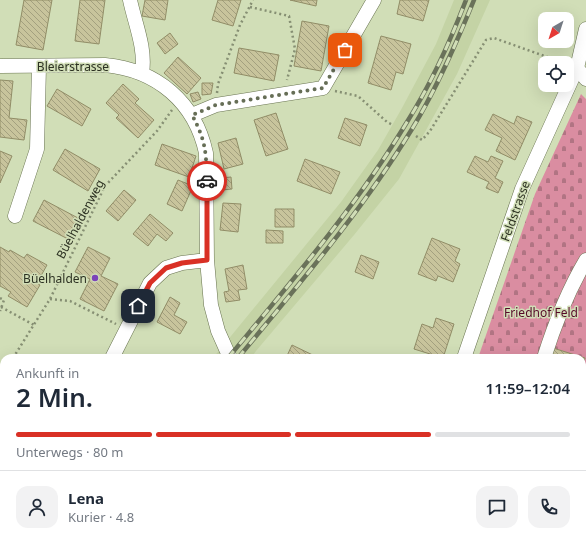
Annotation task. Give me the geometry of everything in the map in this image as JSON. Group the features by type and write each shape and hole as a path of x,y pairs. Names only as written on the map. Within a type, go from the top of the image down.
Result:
{"street":[{"path":"130,0 142,47 144,62 142,73"},
{"path":"192,115 216,105 323,88 374,0"},
{"name":"Feldstrasse","path":"574,58 586,29"},
{"name":"Bleierstrasse","path":"0,66 105,65 120,67 142,73 164,86 181,101 192,115 203,140 206,153 207,260 211,305 218,331 228,354"},
{"path":"16,216 37,149 39,66"},
{"path":"574,68 586,79"},
{"name":"Feldstrasse","path":"465,354 522,189 560,92"},
{"path":"114,354 150,283 166,268 182,263 207,260"},
{"path":"545,354 561,309 572,284 586,260"}],"path":[{"path":"216,105 218,84 240,24 253,0"},
{"path":"250,7 289,16 295,49 283,94"},
{"path":"416,136 422,140 430,131 486,40 494,38 545,56"},
{"path":"323,88 358,96 387,122 393,125"},
{"name":"Büelhaldenweg","path":"16,354 50,299 105,186 157,131 181,101"},
{"path":"0,298 4,300 0,309 34,326"},
{"path":"50,299 70,301 127,330"}],"shaded area":[{"path":"454,0 490,0 457,74 399,179 254,354 216,354 341,202 378,150 436,44"}],"green space":[{"name":"Friedhof Feld","path":"581,94 586,99 586,354 479,354 535,194"}],"building":[{"path":"24,0 52,0 43,50 16,45"},
{"path":"80,0 105,0 99,44 75,41"},
{"path":"145,0 168,0 165,20 142,16"},
{"path":"218,0 241,0 233,26 212,20"},
{"path":"290,0 317,0 316,6"},
{"path":"400,0 429,0 423,21 397,14"},
{"path":"302,21 329,26 321,71 294,66"},
{"path":"170,33 178,44 165,54 157,43"},
{"path":"381,36 411,44 403,74 396,72 391,90 368,83"},
{"path":"239,48 279,55 274,81 234,73"},
{"path":"178,57 201,78 187,94 164,73"},
{"path":"0,80 13,81 9,118 27,120 24,140 0,137"},
{"path":"202,83 213,83 211,94 202,95"},
{"path":"123,84 139,99 135,103 154,120 138,138 116,118 119,115 106,103"},
{"path":"57,89 91,109 82,126 47,106"},
{"path":"198,92 201,99 193,102 190,94"},
{"path":"276,113 288,149 266,156 254,120"},
{"path":"493,114 514,124 517,116 532,122 515,160 496,151 502,138 485,130"},
{"path":"345,118 367,125 360,146 338,138"},
{"path":"236,138 243,164 224,169 218,143"},
{"path":"162,144 196,156 189,177 155,165"},
{"path":"65,149 100,169 88,191 53,170"},
{"path":"0,151 12,156 0,183"},
{"path":"475,156 488,162 491,156 503,161 495,178 503,182 498,193 486,188 489,182 467,172"},
{"path":"305,159 340,172 331,194 297,181"},
{"path":"231,177 232,189 222,190 221,178"},
{"path":"178,180 193,186 182,211 167,204"},
{"path":"124,190 136,200 118,221 106,211"},
{"path":"44,200 78,218 68,239 33,221"},
{"path":"223,203 241,204 238,232 220,230"},
{"path":"275,209 294,209 294,227 275,227"},
{"path":"150,214 173,233 166,241 157,234 148,246 133,234"},
{"path":"266,230 283,231 283,243 266,243"},
{"path":"432,238 460,249 455,261 460,264 453,282 438,276 436,281 418,274"},
{"path":"0,247 9,252 10,250 24,258 27,254 47,265 37,283 40,285 27,307 8,296 11,292 0,286"},
{"name":"Büelhalden","path":"88,247 110,258 101,276 118,284 104,311 80,299 90,279 75,272"},
{"path":"361,255 379,262 373,279 355,272"},
{"path":"243,265 247,289 238,290 240,300 226,302 224,292 229,291 225,269"},
{"path":"170,297 180,303 174,315 187,322 180,334 157,322"},
{"path":"436,318 454,324 444,354 430,354 414,349 422,324 433,328"},
{"path":"292,345 311,354 288,354"},
{"path":"553,348 572,354 551,354"}],"railway":[{"path":"231,354 345,214 387,153 416,108 432,78 447,47 466,0"},
{"path":"241,354 351,218 393,159 412,129 438,82 474,0"}],"way so far":[{"path":"207,181 206,153 203,140 192,115 216,105 323,88 345,50"}],"place":[{"name":"Büelhalden","path":"95,278"}],"route":[{"path":"138,306 150,283 166,268 182,263 207,260 207,181"}]}
